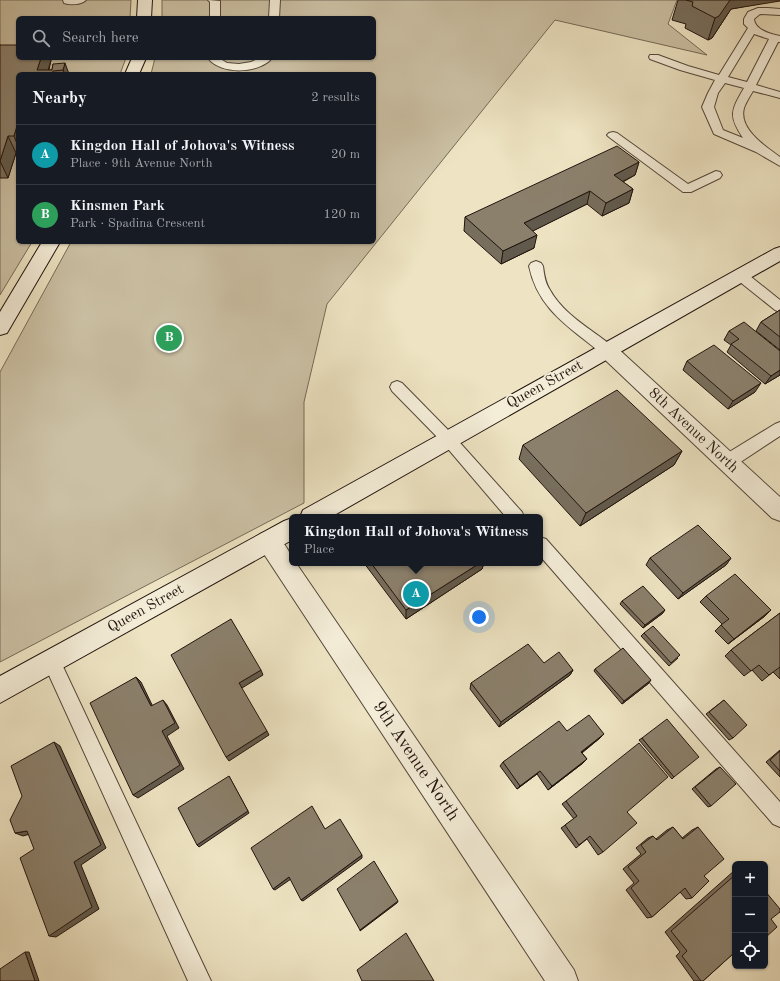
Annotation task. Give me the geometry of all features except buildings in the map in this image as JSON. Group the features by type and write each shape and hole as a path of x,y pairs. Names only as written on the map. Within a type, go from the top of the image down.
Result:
{"street":[{"path":"144,16 145,0"},
{"path":"133,72 137,60"},
{"path":"0,328 6,309 50,244"},
{"name":"Queen Street","path":"316,514 740,275 780,254"},
{"name":"8th Avenue North","path":"607,350 780,511"},
{"name":"Queen Street","path":"0,690 289,530"},
{"name":"9th Avenue North","path":"268,541 563,981"}],"lane":[{"path":"67,1 81,0"},
{"path":"213,0 215,1 215,16"},
{"path":"274,16 275,0"},
{"path":"760,149 748,137 740,124 738,109 777,39 752,29 747,21 748,17 753,13 768,10 780,12"},
{"path":"752,29 713,93 708,107 718,132 760,149 780,162"},
{"path":"724,75 684,68 654,57 689,62 780,95"},
{"path":"215,60 221,66 231,67 247,66 261,60"},
{"path":"751,84 780,88"},
{"path":"613,135 687,189 716,175"},
{"path":"536,266 538,280 546,295 561,312 607,350"},
{"path":"740,275 780,307"},
{"path":"397,387 448,439 513,514"},
{"path":"727,462 780,428"},
{"path":"543,547 780,817"},
{"path":"52,662 200,981"}],"shaded area":[{"path":"0,0 131,0 130,16 16,16 16,60 125,60 121,72 16,72 16,244 31,244 0,295"},
{"path":"162,0 677,0 668,24 707,55 555,20 376,243 376,72 152,72 154,60 376,60 376,16 162,16"},
{"path":"70,244 375,244 327,304 304,402 304,503 0,662 0,372"}],"place":[{"name":"Kinsmen Park","path":"169,338"},
{"name":"Kingdon Hall of Johova's Witness","path":"416,594"}]}
